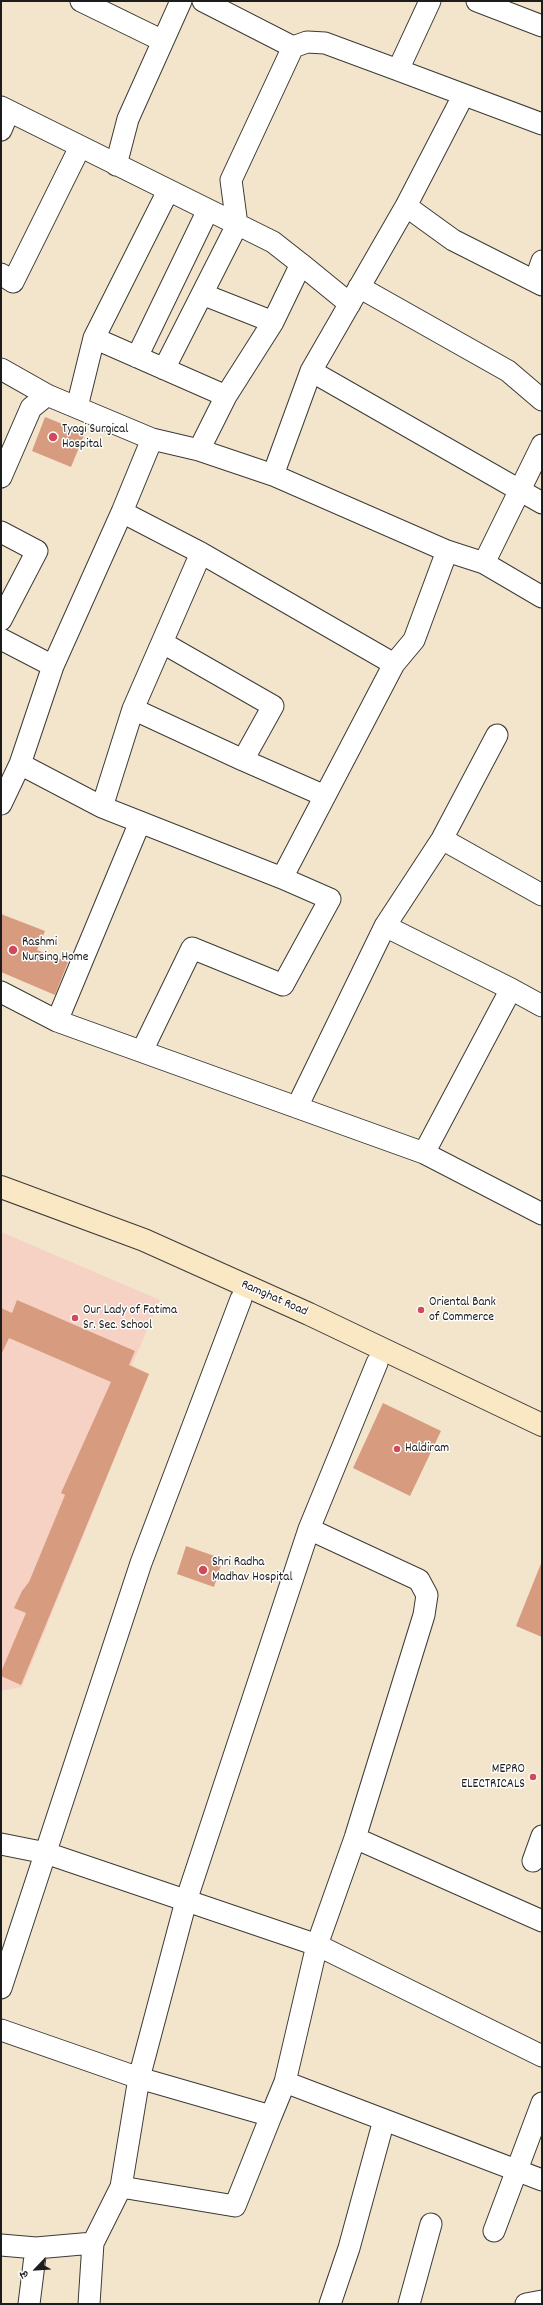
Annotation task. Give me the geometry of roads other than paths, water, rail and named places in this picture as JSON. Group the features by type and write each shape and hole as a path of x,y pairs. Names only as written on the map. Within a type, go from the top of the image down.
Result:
{"main road":[{"name":"Ramghat Road","path":"1,1187 144,1240 309,1314 542,1426"},
{"name":"Ramghat Road","path":"1,1202 139,1252 304,1326 377,1363 542,1440"}],"street":[{"path":"81,1 163,41"},
{"path":"116,165 128,119 181,1"},
{"path":"203,1 293,47"},
{"path":"398,70 430,1"},
{"path":"477,1 542,26"},
{"path":"164,369 237,225 231,180 293,47 307,42 325,43 463,96 542,124"},
{"path":"273,475 311,371 406,206 463,96"},
{"path":"1,130 5,109 273,242 300,264 354,296 508,371 542,400"},
{"path":"1,274 13,282 80,147"},
{"path":"78,407 94,338 168,191"},
{"path":"406,206 453,240 538,283 542,261"},
{"path":"137,357 208,210"},
{"path":"199,450 226,396 273,322 300,264"},
{"path":"202,294 273,322"},
{"path":"94,338 226,396"},
{"path":"1,369 47,395 152,439 199,450 273,475 447,551 484,563 542,597"},
{"path":"311,371 542,503"},
{"path":"1,477 31,408 47,395"},
{"path":"1,804 20,764 53,666 122,512 152,439"},
{"path":"484,563 521,490 542,444"},
{"path":"122,512 201,553 394,664"},
{"path":"1,532 37,551 1,620"},
{"path":"282,878 394,664 414,640 447,551"},
{"path":"102,807 133,709 201,553"},
{"path":"1,639 53,666"},
{"path":"163,643 273,706 243,760"},
{"path":"133,709 325,796"},
{"path":"297,1107 385,926 442,839 497,735"},
{"path":"20,764 102,807 282,878 330,899 283,985 192,948 142,1052"},
{"path":"57,1021 140,822"},
{"path":"442,839 542,894"},
{"path":"385,926 542,1006"},
{"path":"424,1152 511,989"},
{"path":"1,992 57,1021 424,1152 542,1214"},
{"path":"1,1988 141,1562 241,1299"},
{"path":"89,2304 93,2243 121,2187 139,2078 186,1901 309,1529 377,1363"},
{"path":"121,2187 235,2206 285,2082 317,1945 355,1838 424,1615 427,1595 419,1580 309,1529"},
{"path":"533,1861 542,1836"},
{"path":"355,1838 542,1921"},
{"path":"1,1844 46,1853 317,1945 542,2056"},
{"path":"1,2030 139,2078 271,2116"},
{"path":"285,2082 542,2180"},
{"path":"494,2231 542,2103"},
{"path":"330,2304 349,2248 384,2120"},
{"path":"409,2304 431,2224"},
{"path":"1,2245 36,2248 93,2243"},
{"path":"29,2304 36,2248"},
{"path":"526,2304 542,2301"}],"place":[{"name":"Tyagi Surgical Hospital","path":"53,437"},
{"name":"Rashmi Nursing Home","path":"13,950"},
{"name":"Oriental Bank of Commerce","path":"421,1310"},
{"name":"Our Lady of Fatima Sr. Sec. School","path":"75,1318"},
{"name":"Haldiram","path":"397,1449"},
{"name":"Shri Radha Madhav Hospital","path":"203,1570"},
{"name":"MEPRO ELECTRICALS","path":"533,1777"}]}
